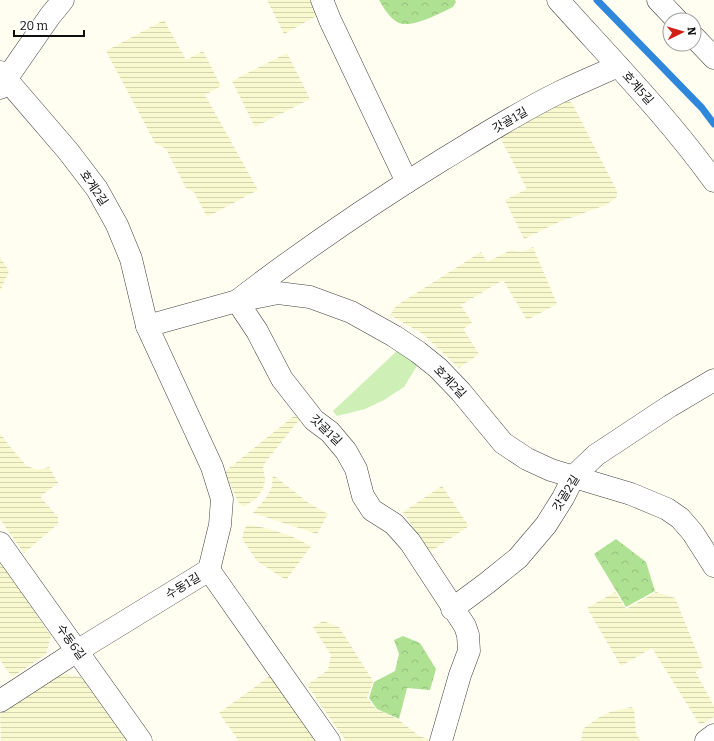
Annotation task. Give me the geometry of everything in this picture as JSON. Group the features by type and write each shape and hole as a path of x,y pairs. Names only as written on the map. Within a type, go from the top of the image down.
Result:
{"street":[{"path":"2,79 63,0"},
{"path":"322,0 330,20 407,182"},
{"name":"호계5길","path":"558,0 665,117 714,181"},
{"path":"658,0 669,12"},
{"path":"702,46 714,58"},
{"name":"갓골1길","path":"441,741 460,675 469,651 469,643 465,626 452,609 410,542 394,524 372,510 369,506 363,496 356,469 346,450 330,432 314,420 282,379 257,332 237,301 299,254 342,224 471,142 560,92 618,66"},
{"name":"호계2길","path":"2,79 68,151 97,188 117,225 131,259 147,326 212,467 222,499 220,525 209,570"},
{"name":"호계2길","path":"147,326 237,301 278,293 310,297 351,312 394,336 438,368 461,392 503,443 527,459 552,470 631,494 667,509 680,518 693,533 714,566"},
{"name":"갓골2길","path":"452,609 518,558 546,525 563,498 574,476 596,455 714,380"},
{"name":"수동6길","path":"0,543 141,741"},
{"name":"수동1길","path":"0,701 77,651 209,570 329,741"},
{"path":"706,741 714,735"}],"green space":[{"path":"267,0 316,0 320,14 284,34"},
{"path":"379,0 455,0 456,2 453,7 425,20 403,24 397,22 386,12"},
{"path":"164,20 186,60 203,51 221,86 205,95 258,190 207,217 194,192 186,188 166,149 155,143 106,51"},
{"path":"287,53 310,99 255,127 232,81"},
{"path":"566,100 572,103 617,191 617,197 606,205 559,222 524,239 505,200 527,189 498,134"},
{"path":"533,247 557,304 527,320 503,280 461,305 472,323 463,329 479,354 459,368 423,334 390,315 396,306 481,252 487,262 511,250 522,252"},
{"path":"0,257 9,271 0,291"},
{"path":"399,349 417,366 404,387 384,400 365,409 337,416 333,411"},
{"path":"295,415 299,420 264,464 264,486 258,497 244,507 238,502 225,473"},
{"path":"0,433 27,466 37,470 49,467 58,483 42,495 41,498 58,517 58,524 24,553 0,519"},
{"path":"273,475 310,504 328,514 317,534 253,513 266,498 272,487"},
{"path":"442,486 469,526 430,552 403,512"},
{"path":"247,525 269,529 291,536 311,546 286,580 257,561 242,539"},
{"path":"616,539 646,562 655,591 626,607 594,554"},
{"path":"0,560 51,636 46,654 12,677 0,660"},
{"path":"615,592 626,609 656,592 675,598 703,667 695,671 714,706 714,717 700,725 652,648 621,666 587,608"},
{"path":"323,621 339,627 373,681 367,698 376,709 399,720 419,736 435,741 346,741 307,685 328,670 331,655 313,627"},
{"path":"403,636 420,643 436,669 430,690 407,688 399,719 377,709 369,698 374,682 395,671 399,654 394,640"},
{"path":"62,674 81,677 127,741 1,741 0,714"},
{"path":"270,676 316,741 239,741 219,713"},
{"path":"631,707 634,709 636,732 640,741 581,741 583,729 598,718 610,712"}],"waterway":[{"path":"597,0 702,108 714,124"}]}
